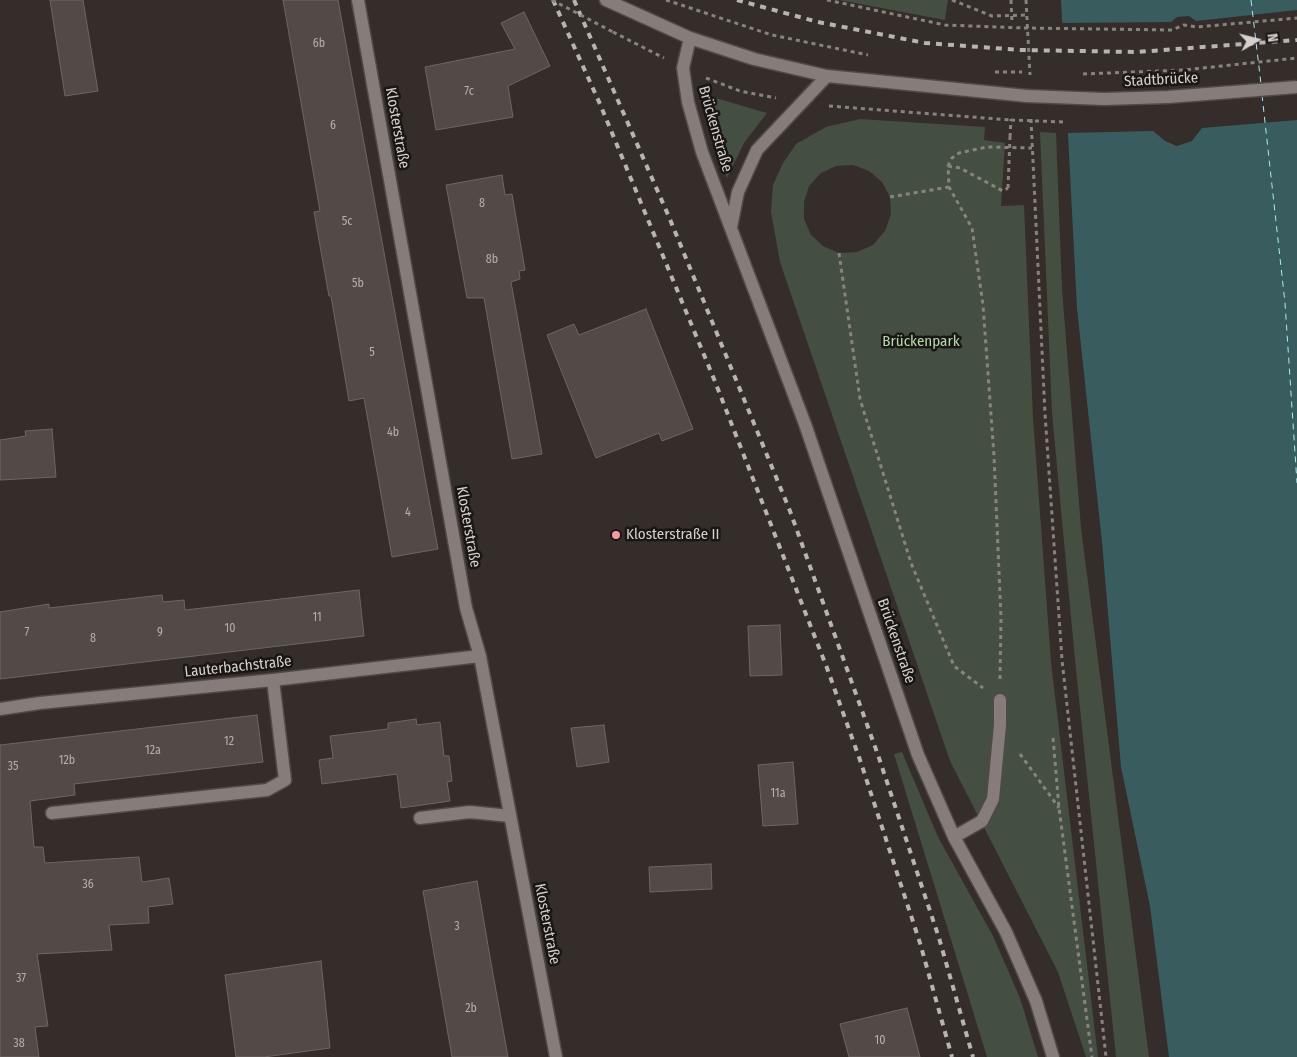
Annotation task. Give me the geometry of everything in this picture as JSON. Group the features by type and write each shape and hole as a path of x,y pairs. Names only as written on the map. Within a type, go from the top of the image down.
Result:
{"street":[{"name":"Klosterstraße","path":"358,0 466,608 480,656 556,1057"},
{"name":"Stadtbrücke","path":"610,2 690,38 754,59 826,76 1027,96 1141,98 1297,87"},
{"name":"Brückenstraße","path":"690,38 683,68 688,102 702,152 805,424 918,755 954,837 1006,932 1036,1000 1053,1057"},
{"name":"Brückenstraße","path":"731,227 738,192 757,150 826,76"},
{"name":"Lauterbachstraße","path":"0,709 40,703 273,680 480,656"},
{"path":"52,813 267,790 285,780 273,680"},
{"path":"954,837 982,820 993,799 1000,725 1000,700"},
{"path":"420,818 470,812 510,816"}],"path":[{"path":"552,0 644,48"},
{"path":"666,0 772,35 874,57"},
{"path":"827,0 945,25 1012,28 1172,30 1184,25 1197,27 1297,18"},
{"path":"952,0 992,16 1028,15"},
{"path":"1011,0 1012,28"},
{"path":"1026,0 1030,81"},
{"path":"1079,74 1184,70 1297,58"},
{"path":"986,71 1032,73"},
{"path":"700,75 740,90 784,100"},
{"path":"826,106 991,120 1011,120 1008,188 1004,191 960,168 948,166"},
{"path":"1031,110 1045,414 1062,660 1106,1057"},
{"path":"1000,700 1002,618 994,456 983,305 972,228 949,187 948,166 952,158 959,153 987,146 1032,148"},
{"path":"890,197 949,187"},
{"path":"839,253 860,399 911,563 954,666 1000,700"},
{"path":"1000,725 1059,808"},
{"path":"1053,738 1059,808 1092,1057"}],"green space":[{"path":"839,0 948,0 945,20"},
{"path":"702,94 767,113 744,143 727,178 710,132"},
{"name":"Brückenpark","path":"860,119 985,127 984,140 1005,143 1001,206 1024,205 1033,418 1051,662 1098,1057 1086,1057 1058,972 950,761 780,262 771,212 773,185 783,163 796,144 826,127","holes":["853,165 869,171 882,182 890,197 891,214 885,231 873,245 857,252 839,253 823,246 811,235 804,219 804,202 809,186 821,173 836,166"]},
{"path":"1040,132 1056,133 1062,289 1081,528 1149,1057 1116,1057 1075,660 1052,413"},
{"path":"902,752 938,837 993,936 1020,998 1038,1057 987,1057 894,754"}],"water":[{"path":"1061,0 1297,0 1297,1057 1169,1057 1150,906 1121,767 1102,542 1077,308"}],"pier":[{"path":"1297,10 1297,120 1202,128 1192,141 1177,146 1165,141 1153,131 1066,133 1060,23 1171,22 1177,17 1189,16 1196,21"}],"building":[{"path":"50,0 83,0 98,91 65,96"},
{"path":"283,0 338,0 438,549 392,557 364,398 349,401 314,212 320,211"},
{"path":"524,12 550,66 508,86 513,117 436,130 425,67 515,49 501,23"},
{"path":"502,175 505,195 512,194 525,270 519,271 520,279 511,282 542,454 512,459 484,298 467,298 446,185"},
{"path":"646,309 693,429 662,441 659,433 596,458 547,335 574,324 579,335"},
{"path":"52,429 56,477 0,480 0,440 26,436 25,431"},
{"path":"359,590 364,636 0,679 0,612 49,604 49,608 162,595 163,602 184,600 185,610"},
{"path":"780,625 782,675 750,676 748,626"},
{"path":"257,715 263,762 74,784 75,795 30,801 34,847 43,847 45,863 139,857 142,882 169,878 173,904 148,907 149,923 109,925 112,950 37,954 48,1026 35,1027 39,1057 0,1057 0,745"},
{"path":"416,719 417,725 440,722 444,756 449,756 452,781 447,782 450,801 401,808 397,774 322,784 319,760 333,758 330,736 388,729 388,723"},
{"path":"604,725 609,762 577,767 571,728"},
{"path":"793,762 798,824 763,826 758,765"},
{"path":"711,864 712,889 650,892 649,867"},
{"path":"477,881 508,1057 452,1057 423,891"},
{"path":"321,961 330,1048 264,1057 236,1057 225,975"},
{"path":"907,1008 920,1057 849,1057 840,1024"}],"ferry route":[{"path":"1251,0 1261,84"},
{"path":"1262,95 1285,303 1297,483"}],"railway":[{"path":"553,0 600,104 714,379 827,668 860,760 920,943 952,1057"},
{"path":"574,0 669,217 790,511 878,755 939,938 973,1057"},
{"path":"737,0 818,22 925,43 1021,50 1137,52 1297,40"}],"place":[{"name":"Klosterstraße II","path":"616,535"}]}
